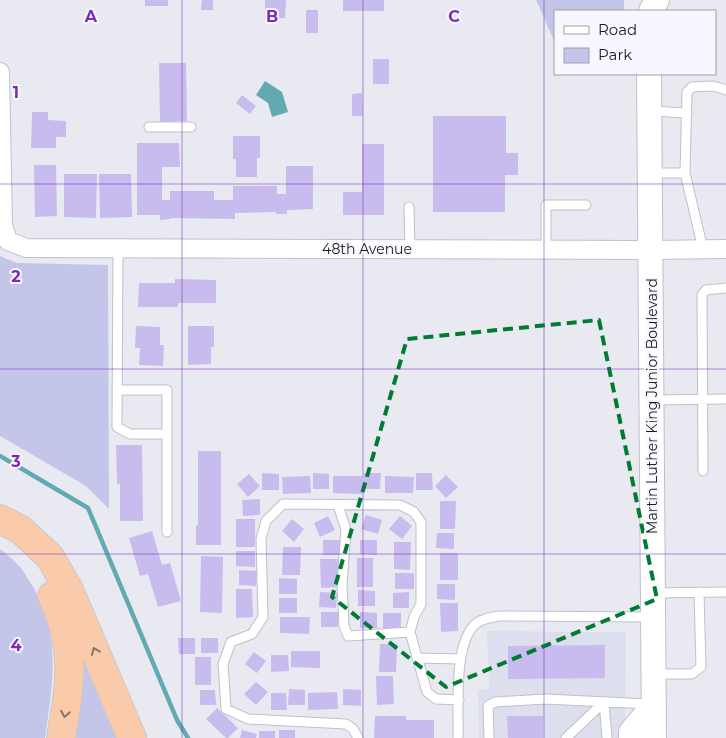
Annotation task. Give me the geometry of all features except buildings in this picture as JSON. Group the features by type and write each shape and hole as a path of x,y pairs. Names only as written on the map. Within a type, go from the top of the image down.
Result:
{"highway":[{"path":"0,518 21,530 50,558 70,592 132,738"},
{"path":"0,537 36,571 51,594 65,628 70,654 70,673 61,738"}],"street":[{"name":"48th Avenue","path":"0,72 3,225 8,241 26,248 726,249"},
{"name":"Martin Luther King Junior Boulevard","path":"649,75 654,738"},
{"path":"631,738 630,732 654,704"}],"lane":[{"path":"703,249 685,173 688,92 692,88 712,86 726,90"},
{"path":"650,111 687,113"},
{"path":"149,127 191,127"},
{"path":"650,173 685,173"},
{"path":"546,250 546,206 586,205"},
{"path":"409,207 410,249"},
{"path":"118,248 117,427 130,434 167,434"},
{"path":"703,471 702,295 706,290 726,288"},
{"path":"117,390 166,390 167,532"},
{"path":"652,400 726,399"},
{"path":"358,738 353,729 346,724 248,719 226,709 223,664 231,642 252,634 263,617 261,539 266,521 283,504 400,505 414,512 421,522 421,604 414,617 410,632 427,692 436,699 459,700"},
{"path":"338,505 346,530 342,584 344,626 348,636 410,632"},
{"path":"653,674 692,674 702,667 699,592"},
{"path":"652,593 726,592"},
{"path":"458,738 460,659 464,640 480,621 499,616 653,617"},
{"path":"418,658 460,659"},
{"path":"489,738 488,706 495,702 545,699 654,704"},
{"path":"566,738 604,702"},
{"path":"604,702 607,738"}],"highlighted area":[{"path":"599,320 657,599 446,687 332,597 407,339"}],"shaded area":[{"path":"265,81 282,92 288,112 272,117 268,103 256,95"},
{"path":"487,631 626,632 625,738 479,738 478,690 489,689"}],"green space":[{"path":"536,0 624,0 624,10 554,10 554,41"},
{"path":"0,256 17,263 108,265 109,509 86,486 0,436"},
{"path":"0,549 23,571 39,598 47,618 53,656 51,696 45,738 0,738"},
{"path":"89,654 123,738 76,738 81,693 81,656"}],"waterway":[{"path":"0,456 88,508 177,720 188,738"}]}
